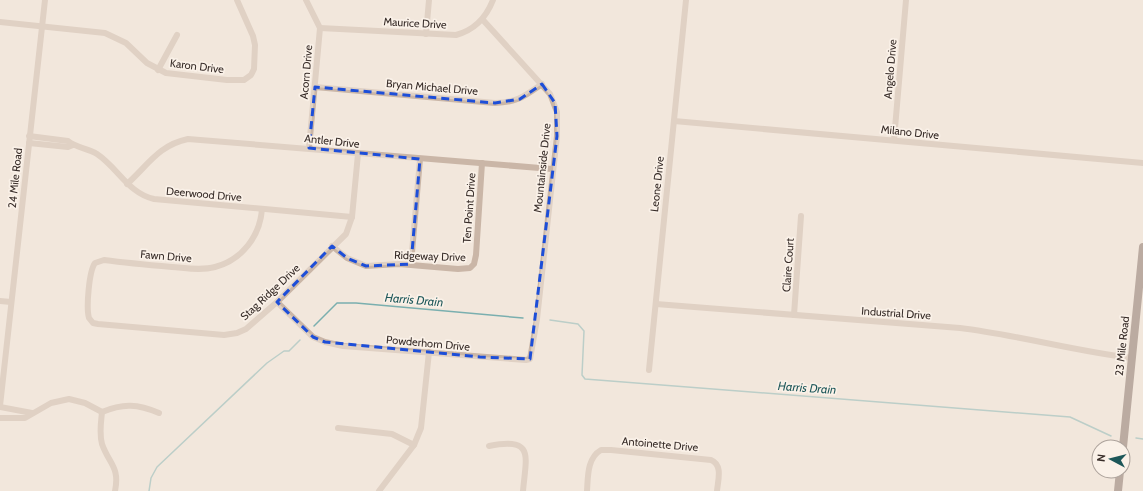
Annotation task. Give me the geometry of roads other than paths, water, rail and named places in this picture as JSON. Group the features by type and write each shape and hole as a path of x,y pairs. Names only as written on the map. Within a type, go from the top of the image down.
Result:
{"main road":[{"name":"23 Mile Road","path":"1124,439 1143,247"},
{"path":"1118,491 1119,479"}],"street":[{"name":"24 Mile Road","path":"0,407 45,0"},
{"name":"Karon Drive","path":"0,22 95,31 115,36 126,43 147,63 166,73 227,80 244,80 249,79 254,69 256,58 255,45 253,36 237,0"},
{"path":"306,0 320,28"},
{"path":"426,34 429,0"},
{"name":"Maurice Drive","path":"320,28 456,35 469,31 483,20 493,0"},
{"name":"Leone Drive","path":"649,370 686,0"},
{"name":"Angelo Drive","path":"894,140 906,0"},
{"name":"Mountainside Drive","path":"483,20 542,84 550,94 557,112 557,136 552,169 539,297"},
{"name":"Acorn Drive","path":"309,148 320,28"},
{"path":"158,70 177,35"},
{"name":"Bryan Michael Drive","path":"314,87 495,103 510,102 520,99 542,84"},
{"name":"Milano Drive","path":"674,120 1143,163"},
{"name":"Antler Drive","path":"127,184 161,150 174,142 188,139 552,169"},
{"name":"Deerwood Drive","path":"29,140 68,148 73,145 95,152 105,160 137,193 154,199 352,218"},
{"name":"Stag Ridge Drive","path":"91,321 98,324 224,334 237,333 246,329 277,302 332,246 346,234 352,218 358,154"},
{"path":"411,264 420,159"},
{"name":"Ten Point Drive","path":"476,255 482,163"},
{"name":"Fawn Drive","path":"91,321 87,313 92,269 95,263 104,260 197,269 214,268 230,261 252,242 261,222 262,209"},
{"name":"Claire Court","path":"794,315 801,216"},
{"name":"Ridgeway Drive","path":"332,246 347,258 366,266 411,264 466,270 474,264 476,255"},
{"name":"Powderhorn Drive","path":"277,302 313,337 325,342 343,346 526,360 530,358 539,297"},
{"path":"0,301 11,302"},
{"name":"Industrial Drive","path":"656,304 996,332 1102,354 1132,358"},
{"path":"380,490 414,445 421,428 429,352"},
{"path":"0,418 25,418 51,403 69,399 85,403 102,412"},
{"path":"102,412 115,406 128,404 143,406 159,413"},
{"path":"0,407 32,413"},
{"path":"102,412 100,432 102,444 116,470 117,483 115,491"},
{"path":"338,428 392,434 414,445"},
{"path":"489,446 512,444 523,448 526,454 523,491"},
{"name":"Antoinette Drive","path":"587,491 590,463 593,457 601,450 707,458 714,461 719,469 717,491"}],"waterway":[{"name":"Harris Drain","path":"314,326 337,303 356,303 523,318"},
{"name":"Harris Drain","path":"550,320 578,324 584,331 582,375 585,379 1070,417 1111,436"},
{"name":"Harris Drain","path":"149,491 151,478 157,467 267,363 284,351 289,351 300,340"},
{"name":"Harris Drain","path":"1136,438 1143,439"}]}
